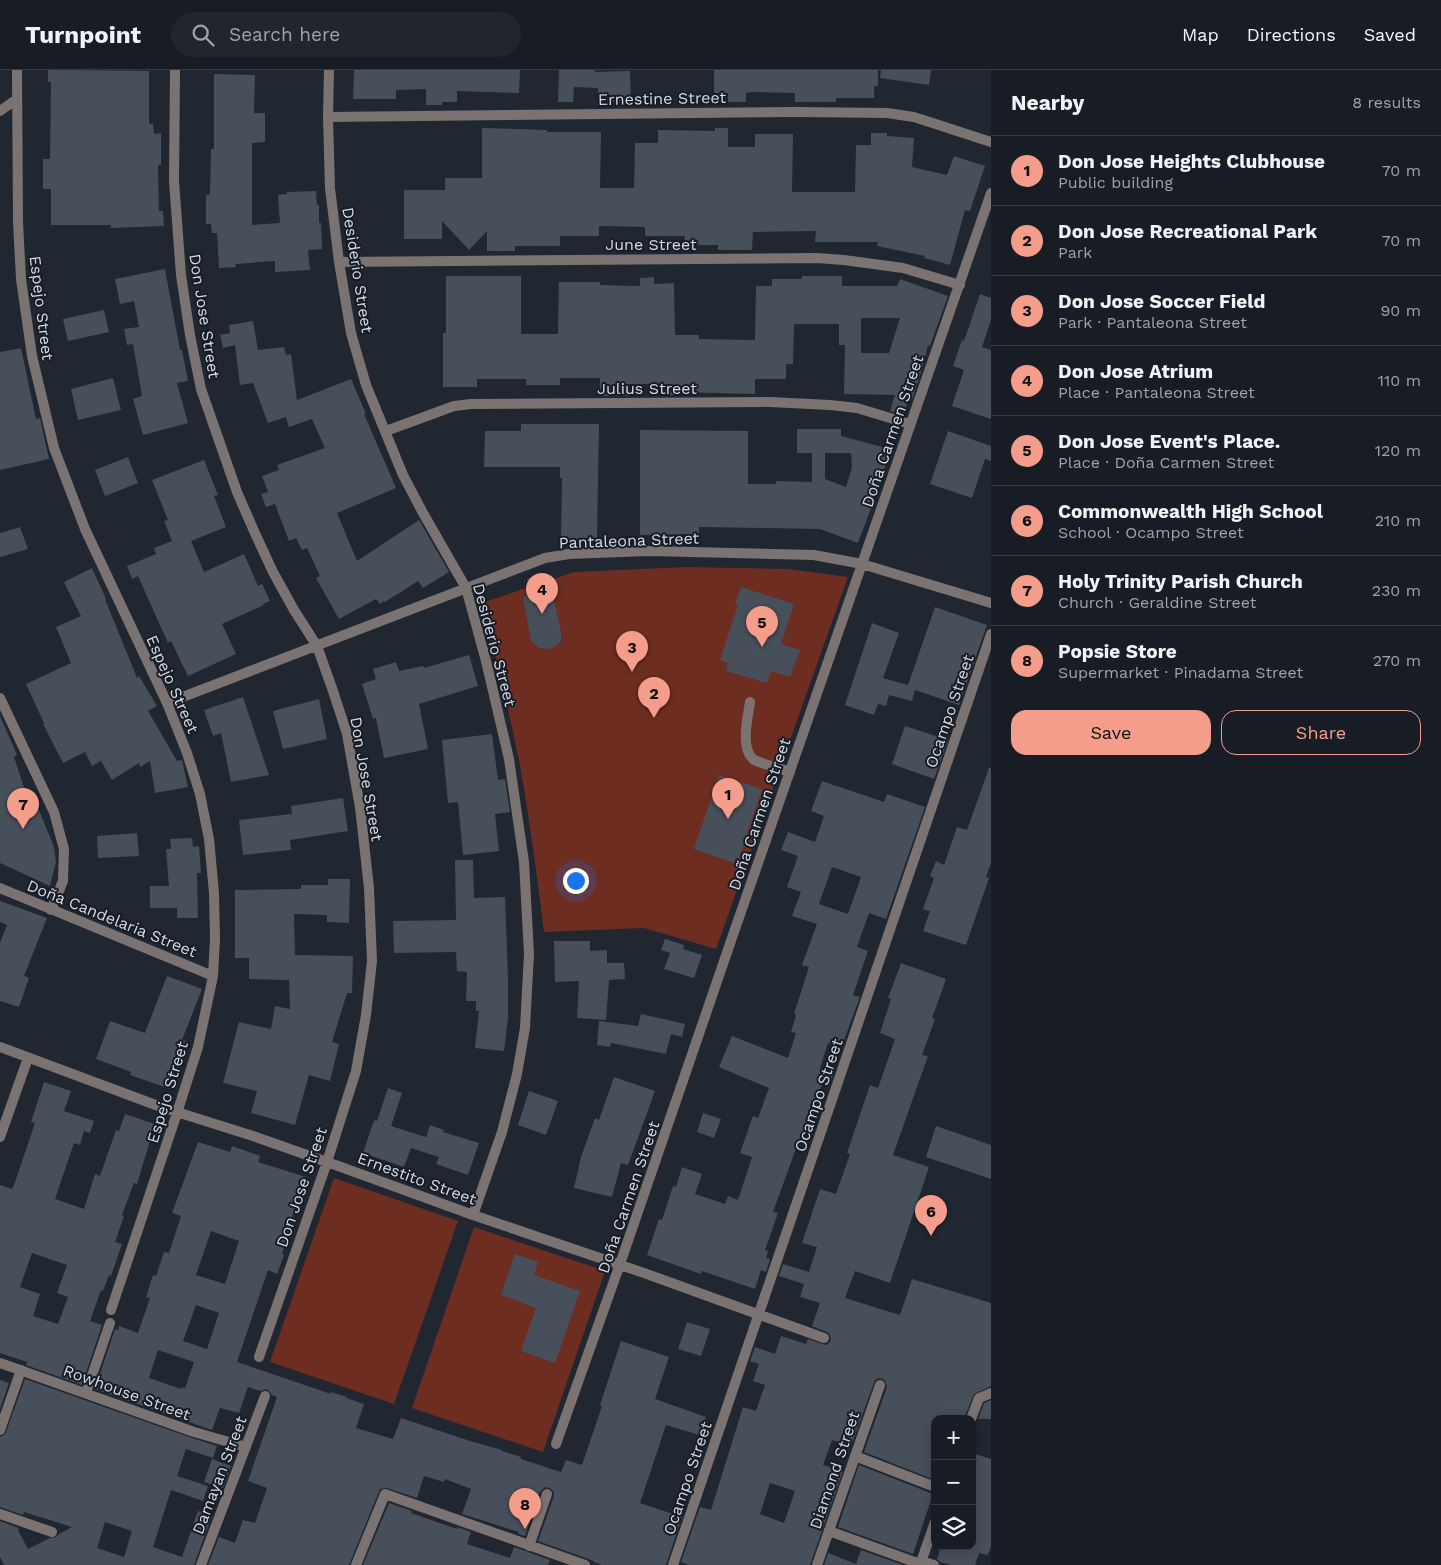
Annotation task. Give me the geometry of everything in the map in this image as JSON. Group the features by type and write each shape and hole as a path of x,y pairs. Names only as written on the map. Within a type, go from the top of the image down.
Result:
{"street":[{"name":"Espejo Street","path":"17,70 18,222 21,279 32,356 54,448 85,530 167,703 200,794 209,839 215,920 213,976 198,1047 111,1310"},
{"name":"Don Jose Street","path":"175,70 174,190 183,284 190,335 201,389 237,492 273,572 317,646 347,734 360,807 369,888 372,961 366,1015 356,1071 327,1162 259,1357"},
{"name":"Desiderio Street","path":"329,70 330,188 339,262 351,333 366,385 403,475 466,588 486,661 509,759 524,862 529,954 525,1028 517,1074 502,1132 473,1215"},
{"path":"0,111 17,99"},
{"name":"Ernestine Street","path":"328,117 798,112 887,113 914,118 991,142"},
{"name":"Doña Carmen Street","path":"556,1444 991,193"},
{"name":"June Street","path":"339,262 817,258 903,268 960,284"},
{"name":"Julius Street","path":"386,431 454,406 471,404 770,402 857,408 910,424"},
{"name":"Pantaleona Street","path":"167,703 545,558 570,554 649,552 814,555 862,564 991,603"},
{"name":"Ocampo Street","path":"673,1565 991,634"},
{"path":"0,698 54,812 64,848 62,881 51,910"},
{"path":"750,702 746,728 748,751 753,759 790,772"},
{"name":"Doña Candelaria Street","path":"0,888 213,976"},
{"name":"Ernestito Street","path":"0,1047 177,1113 253,1136 473,1215 620,1264 824,1338"},
{"path":"0,1137 28,1058"},
{"path":"86,1393 110,1323"},
{"name":"Rowhouse Street","path":"0,1363 194,1432 246,1447"},
{"path":"0,1430 21,1370"},
{"name":"Diamond Street","path":"817,1565 880,1385"},
{"path":"973,1415 979,1398 987,1394"},
{"name":"Damayan Street","path":"202,1565 265,1396"},
{"path":"855,1456 931,1485"},
{"path":"356,1565 385,1494 585,1565"},
{"path":"529,1546 547,1494"},
{"path":"0,1514 52,1532"},
{"path":"829,1531 920,1563 934,1565"},
{"path":"920,1563 931,1533"}],"shaded area":[{"path":"687,567 788,569 848,577 716,949 644,928 544,932 520,766 482,603 574,572"},
{"path":"334,1178 458,1221 394,1404 270,1362"},
{"path":"474,1227 605,1271 543,1452 412,1408"}],"building":[{"path":"48,70 149,71 149,124 153,124 154,134 161,133 161,165 158,165 159,211 163,211 164,226 111,228 111,225 51,225 51,189 43,189 43,159 50,159 51,82 48,82"},
{"path":"354,70 520,70 519,93 457,91 457,102 442,102 442,105 426,105 426,89 396,90 396,99 353,99"},
{"path":"559,70 630,71 631,102 598,101 598,88 574,87 573,102 558,102"},
{"path":"714,70 878,70 878,86 874,86 874,98 836,98 836,102 795,102 795,93 752,92 746,93 746,102 728,102 728,93 714,93"},
{"path":"881,70 931,70 929,85 880,78"},
{"path":"214,74 255,75 254,113 265,113 265,142 252,143 252,225 280,223 278,195 287,194 287,192 316,191 317,205 319,205 319,223 321,223 322,249 308,250 310,270 275,272 275,261 235,264 236,267 219,268 217,233 212,233 211,224 206,224 206,195 210,194 211,149 214,149"},
{"path":"482,128 547,130 547,132 601,132 600,188 634,188 635,143 658,143 658,130 715,131 715,128 728,128 728,147 755,147 755,134 793,134 792,192 855,192 856,145 871,145 871,133 887,133 887,136 914,138 912,167 947,175 954,156 985,166 970,211 965,210 950,265 924,258 925,256 877,246 878,242 815,242 816,231 753,232 752,250 718,250 718,245 684,245 685,236 645,236 645,227 599,226 599,236 560,236 560,246 515,246 515,251 487,251 487,231 469,250 442,221 442,239 404,239 404,190 445,190 445,178 482,178"},
{"path":"165,269 180,350 182,350 188,381 177,383 188,423 143,435 133,399 142,396 133,344 127,345 124,329 139,327 134,301 120,304 115,279"},
{"path":"446,276 521,276 521,334 558,334 559,282 600,282 600,285 640,286 640,278 654,277 654,284 674,283 675,335 699,335 699,339 755,340 756,286 772,286 772,279 802,279 802,276 842,276 842,286 897,286 900,279 948,296 930,346 928,345 912,400 909,399 903,415 890,411 895,395 844,394 845,345 839,345 839,324 794,324 793,364 786,364 786,379 755,379 755,394 677,392 677,395 665,395 665,384 629,384 629,396 600,396 600,378 560,378 560,385 526,385 526,379 477,379 477,387 443,387 443,333 446,333","holes":["861,318 900,318 889,353 861,353"]},
{"path":"980,294 991,298 991,320 982,347 991,350 991,419 952,406 964,370 953,366 962,340 964,341"},
{"path":"104,310 109,332 68,341 63,319"},
{"path":"253,321 258,350 284,347 286,355 291,354 297,400 351,379 396,488 337,513 357,561 419,520 449,572 423,588 418,581 385,602 380,604 376,599 339,619 316,578 320,576 307,548 302,550 296,538 289,541 275,504 266,507 261,494 268,492 262,476 279,470 277,465 325,448 312,419 289,427 286,417 268,423 253,383 240,385 235,345 223,348 220,335 230,333 229,325"},
{"path":"21,348 36,419 40,418 49,459 0,470 0,352"},
{"path":"113,378 121,410 78,420 71,389"},
{"path":"521,424 599,424 597,539 561,539 562,478 560,478 560,467 484,467 485,431 521,431"},
{"path":"797,429 841,429 841,436 890,449 878,492 858,543 820,529 699,527 699,534 640,535 640,430 748,431 748,484 776,484 776,481 812,482 812,453 797,453","holes":["825,453 851,453 852,467 846,487 825,479"]},
{"path":"948,431 991,446 991,461 985,459 972,498 930,484"},
{"path":"128,457 138,483 105,496 95,470"},
{"path":"204,460 218,495 214,496 226,527 191,541 204,572 244,554 258,586 262,584 270,601 222,624 236,654 188,676 171,641 168,643 138,576 132,579 127,566 156,554 154,548 172,541 164,521 168,520 152,480"},
{"path":"20,527 28,549 0,557 0,533"},
{"path":"92,568 137,678 139,676 157,706 148,711 177,761 182,760 188,787 155,793 150,761 140,767 139,763 112,780 101,761 92,766 85,752 63,763 43,724 26,684 71,663 56,627 81,616 64,582"},
{"path":"540,575 543,592 552,590 561,632 561,642 551,649 539,648 531,641 523,597 531,594 527,579"},
{"path":"741,587 794,604 781,644 800,650 790,677 771,671 767,683 726,671 728,663 720,660 738,605 735,604"},
{"path":"935,607 987,625 959,705 915,690 912,701 889,695 886,706 878,704 874,715 845,705 872,623 899,633 883,678 908,685"},
{"path":"469,655 478,686 419,704 428,749 384,758 376,718 373,719 362,684 376,679 373,669 396,662 399,671 423,666 424,668"},
{"path":"243,697 269,775 231,782 221,733 213,736 204,710"},
{"path":"319,699 327,739 283,749 273,711"},
{"path":"0,716 17,755 14,757 29,802 35,800 54,847 56,862 50,886 0,863"},
{"path":"905,726 948,740 934,779 892,764"},
{"path":"492,734 498,780 505,779 510,812 495,814 499,851 463,855 458,802 448,803 442,740"},
{"path":"989,768 991,768 991,863 986,877 989,878 966,945 923,931 930,911 923,909 934,878 930,876 936,861 944,865 957,827 967,830"},
{"path":"719,775 762,789 737,864 694,849"},
{"path":"822,781 884,802 887,794 925,807 886,919 869,913 857,947 868,951 853,995 860,997 841,1048 828,1043 820,1068 834,1072 829,1086 822,1084 804,1132 802,1132 773,1212 778,1213 765,1250 768,1251 766,1258 770,1259 766,1272 761,1270 755,1289 702,1271 701,1274 647,1255 659,1219 662,1220 673,1186 676,1187 682,1167 702,1174 695,1194 725,1204 728,1196 738,1200 752,1157 740,1153 753,1116 758,1118 769,1088 719,1067 732,1036 788,1058 796,1033 791,1032 796,1015 794,1014 809,967 802,965 817,924 792,916 801,892 787,887 798,856 781,850 788,832 815,842 824,816 811,811","holes":["832,867 861,877 848,914 819,904"]},
{"path":"343,798 348,831 290,840 291,850 243,855 239,820 292,814 291,806"},
{"path":"137,833 139,856 98,858 97,836"},
{"path":"192,838 193,847 199,846 201,873 197,873 198,918 177,918 177,908 150,908 150,886 169,886 166,849 171,849 170,839"},
{"path":"455,860 473,860 474,898 505,897 508,1018 504,1051 475,1048 479,1011 476,1011 476,1001 466,1001 467,972 457,971 456,952 394,953 393,921 456,920"},
{"path":"328,879 350,879 349,923 327,922 327,915 294,914 295,955 353,956 352,993 347,993 332,1042 339,1044 330,1081 309,1075 295,1125 251,1113 257,1091 223,1083 239,1022 271,1029 275,1006 290,1009 289,980 249,979 249,958 235,958 235,890 301,889 301,885 328,885"},
{"path":"0,901 47,918 24,976 29,978 19,1007 0,1001 0,943 7,925 0,922"},
{"path":"665,939 684,945 683,949 702,955 694,978 664,969 670,953 661,950"},
{"path":"554,941 590,941 590,951 607,950 607,963 624,963 625,979 609,980 606,1020 577,1018 579,981 555,982"},
{"path":"901,963 946,979 932,1018 935,1019 922,1055 928,1056 893,1155 929,1167 890,1283 855,1271 845,1298 900,1315 912,1279 991,1303 991,1386 974,1394 966,1415 931,1415 931,1478 864,1452 887,1387 883,1379 875,1380 851,1446 832,1440 823,1465 843,1471 810,1565 689,1565 681,1562 700,1507 711,1510 743,1407 756,1411 765,1385 753,1381 759,1364 750,1361 755,1347 775,1354 781,1336 806,1344 808,1339 825,1345 831,1340 829,1333 812,1326 820,1303 800,1297 804,1284 779,1276 783,1264 809,1272 817,1247 802,1243 820,1189 836,1194 850,1154 847,1153 870,1085 878,1088 895,1039 880,1033 891,999 888,998","holes":["770,1483 795,1491 784,1523 760,1514"]},
{"path":"167,976 202,989 182,1040 186,1041 170,1089 130,1075 131,1072 96,1059 110,1021 145,1033"},
{"path":"641,1014 685,1024 682,1037 671,1034 666,1054 611,1043 610,1047 597,1045 599,1021 638,1026"},
{"path":"614,1077 655,1091 628,1165 621,1163 612,1197 574,1188 581,1157 595,1118 599,1120"},
{"path":"44,1082 71,1091 64,1111 94,1121 90,1133 84,1131 80,1145 74,1143 55,1199 84,1209 95,1174 100,1176 116,1130 119,1131 125,1114 155,1124 137,1184 134,1183 122,1215 124,1216 115,1242 122,1244 111,1276 109,1275 103,1291 101,1290 90,1321 102,1325 82,1385 26,1365 27,1362 0,1353 0,1185 12,1189 14,1185 35,1123 31,1122","holes":["32,1253 67,1265 57,1293 68,1297 58,1324 33,1316 40,1294 20,1287"]},
{"path":"388,1088 402,1093 391,1126 426,1137 430,1125 444,1130 443,1132 479,1143 468,1175 436,1164 439,1157 411,1148 404,1167 363,1153 374,1120 377,1121"},
{"path":"529,1091 558,1101 546,1135 518,1125"},
{"path":"703,1113 721,1119 714,1138 697,1132"},
{"path":"936,1126 991,1145 991,1179 926,1157"},
{"path":"198,1142 230,1152 232,1146 260,1156 258,1162 306,1177 292,1217 294,1217 277,1274 268,1270 237,1362 364,1404 356,1428 393,1439 401,1418 502,1450 521,1457 521,1459 561,1472 566,1460 582,1465 621,1341 669,1357 655,1399 706,1417 699,1435 666,1425 640,1503 682,1517 666,1565 602,1565 538,1541 554,1496 554,1492 550,1488 545,1487 540,1492 525,1536 518,1534 519,1532 462,1514 471,1489 445,1479 444,1482 424,1476 417,1498 387,1488 380,1489 349,1565 208,1565 219,1537 235,1543 243,1520 255,1523 267,1488 248,1481 277,1397 272,1395 267,1389 260,1391 248,1387 239,1413 220,1408 212,1430 95,1389 115,1329 118,1330 119,1326 138,1333 150,1298 146,1297 153,1275 156,1276 164,1252 169,1253 181,1216 172,1213","holes":["211,1231 239,1241 225,1284 196,1275","196,1305 219,1313 207,1349 183,1341","158,1350 194,1362 185,1388 181,1387 181,1389 149,1378"]},
{"path":"515,1254 538,1262 534,1275 580,1291 555,1363 521,1351 536,1308 501,1295"},
{"path":"687,1322 710,1329 701,1356 678,1349"},
{"path":"25,1379 217,1446 213,1458 186,1449 177,1476 208,1486 203,1501 171,1490 153,1547 182,1557 198,1511 212,1516 194,1565 4,1565 0,1557 0,1521 19,1528 18,1530 28,1549 56,1537 72,1527 24,1512 23,1515 0,1507 0,1437 6,1432","holes":["105,1522 132,1531 124,1557 97,1548"]},
{"path":"0,1380 9,1383 0,1409"},
{"path":"991,1400 991,1419 978,1419 984,1403"},
{"path":"976,1454 991,1459 991,1546 988,1555 979,1553 975,1565 951,1565 940,1562 937,1559 940,1550 976,1550"},
{"path":"212,1459 231,1466 223,1488 204,1482"},
{"path":"859,1465 931,1493 931,1500 913,1554 838,1527"},
{"path":"389,1503 412,1511 411,1513 471,1532 467,1544 510,1558 514,1547 550,1560 548,1565 363,1565"},
{"path":"861,1550 903,1565 824,1565 828,1553 856,1564"}],"place":[{"name":"Don Jose Atrium","path":"542,614"},
{"name":"Don Jose Event's Place.","path":"762,647"},
{"name":"Don Jose Soccer Field","path":"632,672"},
{"name":"Don Jose Recreational Park","path":"654,718"},
{"name":"Don Jose Heights Clubhouse","path":"728,819"},
{"name":"Holy Trinity Parish Church","path":"23,829"},
{"name":"Commonwealth High School","path":"931,1236"},
{"name":"Popsie Store","path":"525,1529"}]}
